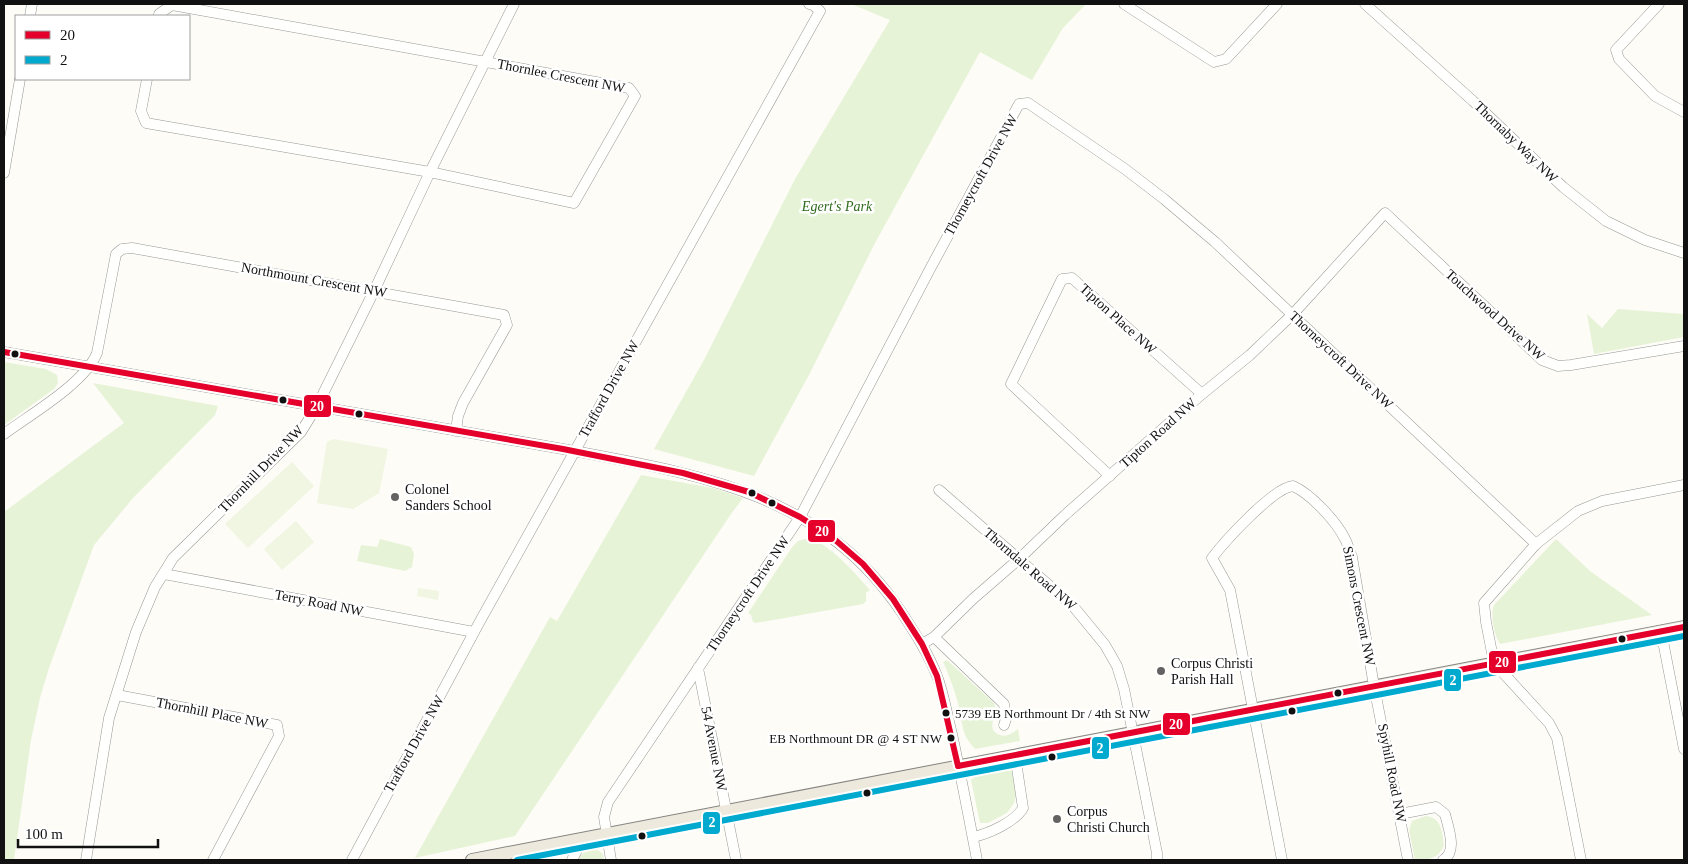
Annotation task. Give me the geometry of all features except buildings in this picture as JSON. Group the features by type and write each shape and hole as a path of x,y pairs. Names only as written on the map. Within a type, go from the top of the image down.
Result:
{"main road":[{"path":"472,860 536,854 583,838 1684,626"}],"street":[{"name":"Thornhill Drive NW","path":"86,860 109,718 136,632 155,587 173,558 301,432 317,406 430,172 514,4"},
{"name":"Trafford Drive NW","path":"352,860 474,632 820,11 808,4"},
{"path":"1124,4 1214,62 1226,59 1277,4"},
{"name":"Thornaby Way NW","path":"1365,4 1473,101 1562,187 1606,221 1645,240 1684,253"},
{"path":"1659,4 1616,50 1619,59 1655,96 1684,112"},
{"name":"Thornlee Crescent NW","path":"147,80 141,111 146,123 430,172 574,203 635,96 629,88 172,5 159,15"},
{"path":"4,169 20,80"},
{"name":"Thorneycroft Drive NW","path":"611,860 604,817 608,802 800,516 1019,104 1028,103 1118,164 1164,199 1215,242 1536,544"},
{"name":"Tipton Road NW","path":"922,644 934,637 974,598 1110,476 1202,394 1250,355 1293,314 1385,213"},
{"name":"Touchwood Drive NW","path":"1385,213 1542,360 1558,366 1571,365 1684,346"},
{"name":"Northmount Crescent NW","path":"4,434 68,388 94,360 98,353 116,254 122,249 132,248 504,316 507,325 463,403 458,416 456,431"},
{"name":"Tipton Place NW","path":"1110,476 1011,384 1062,279 1072,278 1202,394"},
{"path":"4,352 575,451 683,473 750,492 800,516 833,538 863,564 893,599 922,644 937,676 977,860"},
{"path":"1581,860 1555,731 1494,663 1484,603 1536,544 1585,508 1602,501 1684,485"},
{"name":"Simons Crescent NW","path":"1254,709 1230,590 1212,558 1224,542 1245,521 1282,490 1293,486 1303,490 1336,525 1346,540 1352,557 1374,686"},
{"name":"Thorndale Road NW","path":"939,490 1073,606 1105,645 1117,666 1124,689 1157,860"},
{"name":"Terry Road NW","path":"164,574 474,632"},
{"path":"1662,631 1684,749"},
{"path":"934,637 1004,704 1006,719 1004,725"},
{"name":"54 Avenue NW","path":"698,668 736,860"},
{"name":"Spyhill Road NW","path":"1374,686 1408,860"},
{"name":"Thornhill Place NW","path":"117,695 277,726 279,736 213,860"},
{"path":"1254,709 1282,860"},
{"path":"973,838 987,834 1020,814 1023,808 1015,755"},
{"path":"1400,814 1436,807 1445,814 1452,850 1444,860"},
{"path":"572,860 583,838"}],"green space":[{"name":"Egert's Park","path":"851,4 1086,4 1063,28 1032,80 980,52 874,245 810,373 754,476 654,449 705,358 795,179 890,20"},
{"path":"1618,309 1684,314 1684,337 1594,354 1587,314 1602,328"},
{"path":"4,362 46,369 57,375 58,383 54,389 4,425"},
{"path":"93,383 218,406 215,415 133,498 94,545 40,698 31,740 14,860 4,860 4,512 124,423"},
{"path":"334,439 388,449 379,493 353,509 317,503 327,442"},
{"path":"292,462 314,486 248,548 225,524"},
{"path":"641,475 713,488 743,498 515,836 415,858 550,617 557,621"},
{"path":"296,521 314,542 282,570 264,549"},
{"path":"809,538 834,553 870,590 866,593 866,601 863,604 753,622 751,615 748,613 793,546 798,541"},
{"path":"380,539 411,547 414,554 412,567 405,571 357,561 361,545 377,547"},
{"path":"1556,539 1590,571 1652,615 1500,644 1493,625 1492,614 1494,605"},
{"path":"418,588 439,591 438,600 417,596"},
{"path":"947,660 994,703 996,711 992,728 996,733 1005,735 1018,729 1020,741 975,749 964,733 960,710 943,662"},
{"path":"1001,767 1007,768 1012,772 1016,797 1014,803 1007,813 988,823 980,823 971,780 982,771"},
{"path":"1426,816 1431,817 1440,826 1444,845 1436,856 1424,860 1415,860 1409,830 1412,821"},
{"path":"596,849 603,854 604,860 575,860 586,851"}],"transit line":[{"name":"20","path":"4,352 563,449 683,473 749,492 800,517 833,538 863,564 893,599 922,644 937,676 958,766"},
{"name":"20","path":"958,766 1684,627"},
{"name":"2","path":"517,860 1684,636"}],"place":[{"name":"Colonel Sanders School","path":"395,497"},
{"name":"Corpus Christi Parish Hall","path":"1161,671"},
{"name":"5739 EB Northmount Dr / 4th St NW","path":"946,713"},
{"name":"EB Northmount DR @ 4 ST NW","path":"951,738"},
{"name":"Corpus Christi Church","path":"1057,819"}]}
